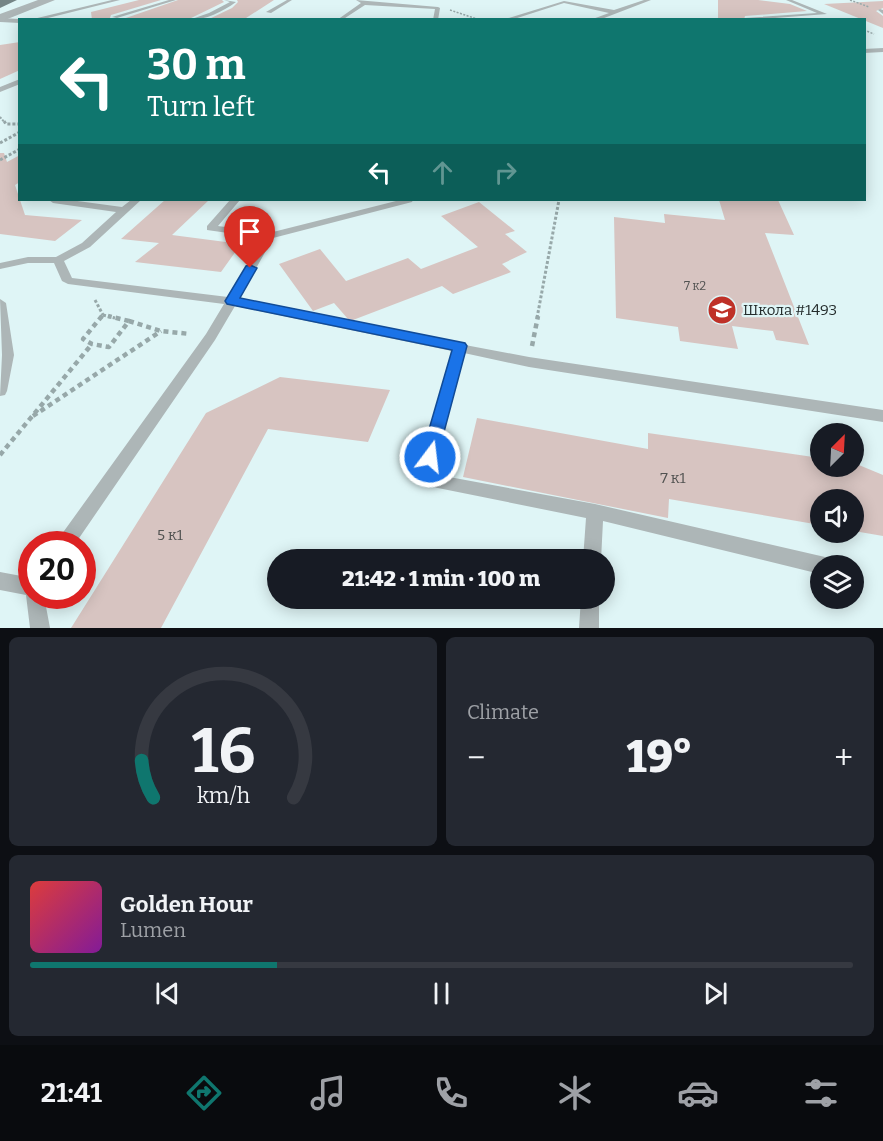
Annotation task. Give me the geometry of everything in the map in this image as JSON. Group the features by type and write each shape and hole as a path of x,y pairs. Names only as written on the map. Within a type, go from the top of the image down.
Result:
{"main road":[{"path":"0,3 10,0"}],"street":[{"path":"0,19 49,0"}],"lane":[{"path":"41,18 118,0"},
{"path":"115,17 174,0"},
{"path":"198,18 212,14 234,2 226,0"},
{"path":"269,12 291,0"},
{"path":"357,0 364,3 438,8 436,18"},
{"path":"598,18 649,0"},
{"path":"748,18 824,14 790,0"},
{"path":"511,18 564,2 614,12"},
{"path":"341,18 347,12 359,9 364,3"},
{"path":"0,19 18,21"},
{"path":"866,51 883,50"},
{"path":"0,90 18,82"},
{"path":"60,201 124,210"},
{"path":"0,266 28,260 58,260 86,245 135,201"},
{"path":"235,201 211,228 269,236 405,201"},
{"path":"73,531 212,337 269,236"},
{"path":"58,260 68,281 231,301 460,346 529,362 883,416"},
{"path":"0,303 8,355 0,391"},
{"path":"460,346 424,479 595,512 810,562"},
{"path":"593,549 595,512"},
{"path":"0,581 18,584"},
{"path":"37,609 40,628"},
{"path":"589,628 590,609"}],"path":[{"path":"438,8 442,7 474,18"},
{"path":"0,118 18,132"},
{"path":"6,124 18,123"},
{"path":"0,143 18,134"},
{"path":"0,160 18,149"},
{"path":"529,362 559,201"},
{"path":"87,283 103,315"},
{"path":"103,315 161,331 212,337"},
{"path":"103,315 83,339 92,344 109,347 129,321"},
{"path":"33,416 161,331"},
{"path":"0,456 92,344"}],"building":[{"path":"139,0 161,0 111,15 110,18 92,18 91,12"},
{"path":"178,0 222,0 224,2 191,18 126,18"},
{"path":"237,0 274,0 246,18 211,18 232,8 238,2"},
{"path":"718,0 758,0 790,4 807,11 745,16 744,18 718,18"},
{"path":"883,1 883,8 876,11 883,16 883,28 866,21 866,18 858,18 824,4"},
{"path":"18,42 18,71 0,79 0,45"},
{"path":"0,153 4,153 7,162 18,156 18,183 15,185 18,201 20,201 25,215 82,220 55,241 0,234"},
{"path":"164,201 208,201 172,235 241,244 221,272 135,262 159,243 121,239"},
{"path":"719,201 778,201 794,235 765,233 809,345 776,340 773,331 732,326 738,349 680,341 678,327 616,318 614,217 665,223 664,214 725,220"},
{"path":"479,202 515,231 505,234 527,252 502,264 511,272 453,294 442,286 353,320 348,319 334,303 313,311 279,264 320,249 346,281 408,258 421,269 478,247 441,216"},
{"path":"280,377 390,390 368,442 268,429 161,628 71,628 83,609 96,609 96,588 206,413"},
{"path":"477,418 648,449 648,433 810,457 810,477 864,477 864,467 883,475 883,536 864,533 864,489 810,489 810,523 669,499 668,518 463,477"}],"place":[{"name":"Школа #1493","path":"722,310"}],"route":[{"path":"250,268 231,301 460,346 430,457"}]}
